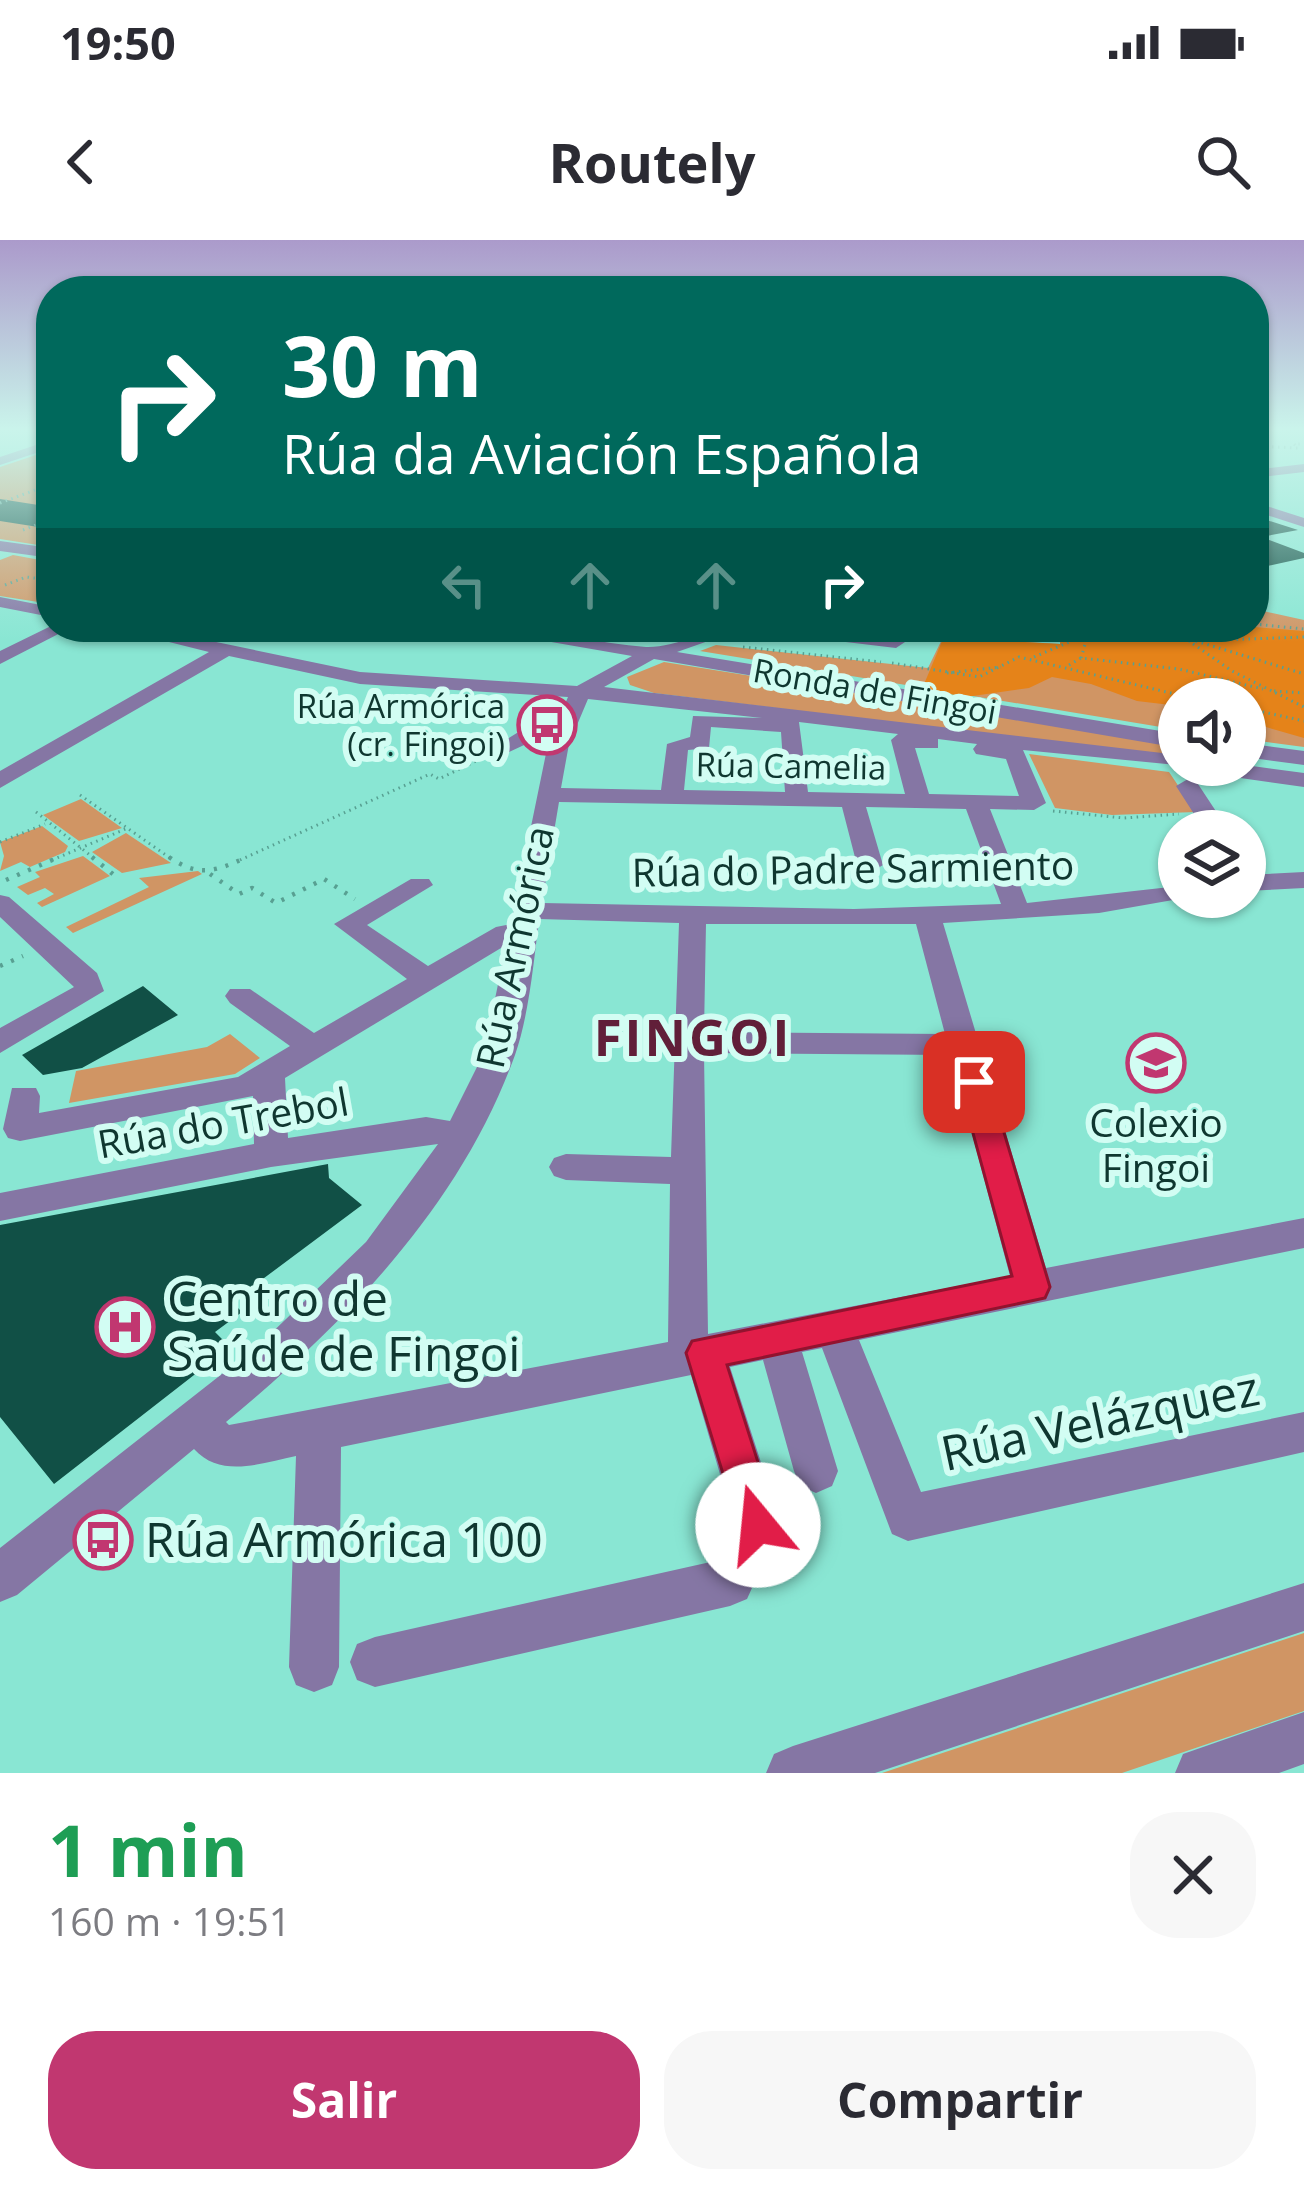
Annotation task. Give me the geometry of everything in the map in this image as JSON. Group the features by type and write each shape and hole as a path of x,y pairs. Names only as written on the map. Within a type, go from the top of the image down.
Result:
{"street":[{"path":"1269,508 1304,520"},
{"path":"0,546 36,552"},
{"path":"0,602 36,610"},
{"path":"0,638 36,620"},
{"path":"0,658 36,640"},
{"name":"Ronda de Fingoi","path":"184,642 360,678 580,692 1158,767"},
{"name":"Ronda de Fingoi","path":"580,642 1158,738"},
{"path":"649,654 650,642"},
{"path":"580,692 649,654 713,642"},
{"path":"888,642 896,643"},
{"path":"0,782 224,651"},
{"name":"Rúa Armórica","path":"0,1578 273,1358 379,1253 441,1172 500,1053 547,795 562,733 580,692"},
{"path":"672,797 678,744 701,743 700,720 791,726 797,799"},
{"path":"506,747 533,734 562,733"},
{"path":"919,801 902,740 1015,754 1034,803"},
{"path":"1266,753 1304,758"},
{"name":"Ronda de Fingoi","path":"1266,777 1304,780"},
{"name":"Rúa Camelia","path":"547,795 1034,803"},
{"path":"853,800 870,865"},
{"path":"975,802 1017,911"},
{"path":"1266,880 1304,880"},
{"path":"420,885 348,924 427,979"},
{"path":"0,1042 88,991 87,980 3,891"},
{"name":"Rúa do Padre Sarmiento","path":"526,921 693,913 927,915 1158,896"},
{"path":"375,1662 730,1582 758,1525 696,1355 688,1171 693,913"},
{"path":"927,915 1032,1287"},
{"path":"24,1096 20,1129 245,1087 526,921"},
{"path":"240,996 314,1047"},
{"path":"688,1042 964,1045"},
{"path":"269,1073 272,1154"},
{"name":"Rúa do Trebol","path":"0,1207 272,1154 440,1129 460,1136"},
{"path":"566,1167 688,1171"},
{"path":"198,1422 218,1444 239,1447 1304,1233"},
{"name":"Rúa Velázquez","path":"834,1328 908,1518 1304,1432"},
{"path":"778,1340 816,1472"},
{"path":"314,1667 319,1431"},
{"path":"794,1773 1304,1607"},
{"path":"1202,1773 1304,1738"}],"path":[{"path":"22,530 36,525"},
{"path":"0,588 26,577 36,578"},
{"path":"1269,626 1304,629"},
{"path":"1269,638 1304,637"},
{"path":"769,642 944,673 1000,667 1005,660 1048,655 1063,642"},
{"path":"1081,658 1086,642"},
{"path":"1191,642 1304,706"},
{"path":"1192,642 1304,674"},
{"path":"1029,658 1158,689"},
{"path":"1067,666 1081,658 1179,669 1304,693"},
{"path":"1266,713 1304,721"},
{"path":"210,874 358,803 430,774 439,779 506,747"},
{"path":"80,795 183,867 210,874 239,894 252,888 276,903 324,879 373,910"},
{"path":"1034,803 1095,818 1158,815"},
{"path":"0,842 49,822 36,812"},
{"path":"45,824 114,875"},
{"path":"3,891 128,828"},
{"path":"0,966 23,956"}],"shaded area":[{"path":"0,499 36,499 36,545 0,539"},
{"path":"13,555 36,559 36,602 0,596 0,560"},
{"path":"1269,612 1304,620 1304,747 1266,742 1266,678 1158,678 1158,727 700,651 716,645 928,668 941,642 1269,642"},
{"path":"1269,628 1304,631 1304,738 1266,727 1266,678 1158,678 1158,704 1052,677 1029,688 966,697 922,689 942,642 1269,642"},
{"path":"664,662 1158,742 1158,755 654,693 630,685 627,677"},
{"path":"1029,754 1158,771 1158,786 1178,786 1195,810 1112,815 1055,808"},
{"path":"81,799 122,828 79,841 43,815"},
{"path":"42,826 68,846 65,852 30,867 21,862 0,871 4,856 0,842"},
{"path":"126,833 171,863 122,873 92,852"},
{"path":"83,856 110,876 42,907 37,903 54,894 45,888 28,895 17,887 40,877 35,872"},
{"path":"202,874 73,933 66,927 149,887 139,878"},
{"path":"230,1034 260,1058 235,1074 69,1103 76,1071 207,1047"},
{"path":"1304,1633 1304,1711 1122,1773 882,1773"}],"building":[{"path":"0,499 36,505 36,527 0,521"},
{"path":"1269,521 1298,530 1269,535"},
{"path":"1269,540 1304,553 1304,558 1269,566"},
{"path":"143,986 178,1015 82,1068 43,1075 22,1055"},
{"name":"Centro de Saúde de Fingoi","path":"328,1164 329,1178 362,1205 232,1302 242,1312 215,1332 230,1347 54,1484 0,1417 0,1225"}],"place":[{"name":"Rúa Armórica (cr. Fingoi)","path":"547,725"},
{"name":"Colexio Fingoi","path":"1156,1063"},
{"name":"Centro de Saúde de Fingoi","path":"125,1327"},
{"name":"Rúa Armórica 100","path":"103,1540"}],"district":[{"name":"FINGOI","path":"693,1038"}],"route":[{"path":"758,1525 705,1353 1032,1287 974,1082"}]}
